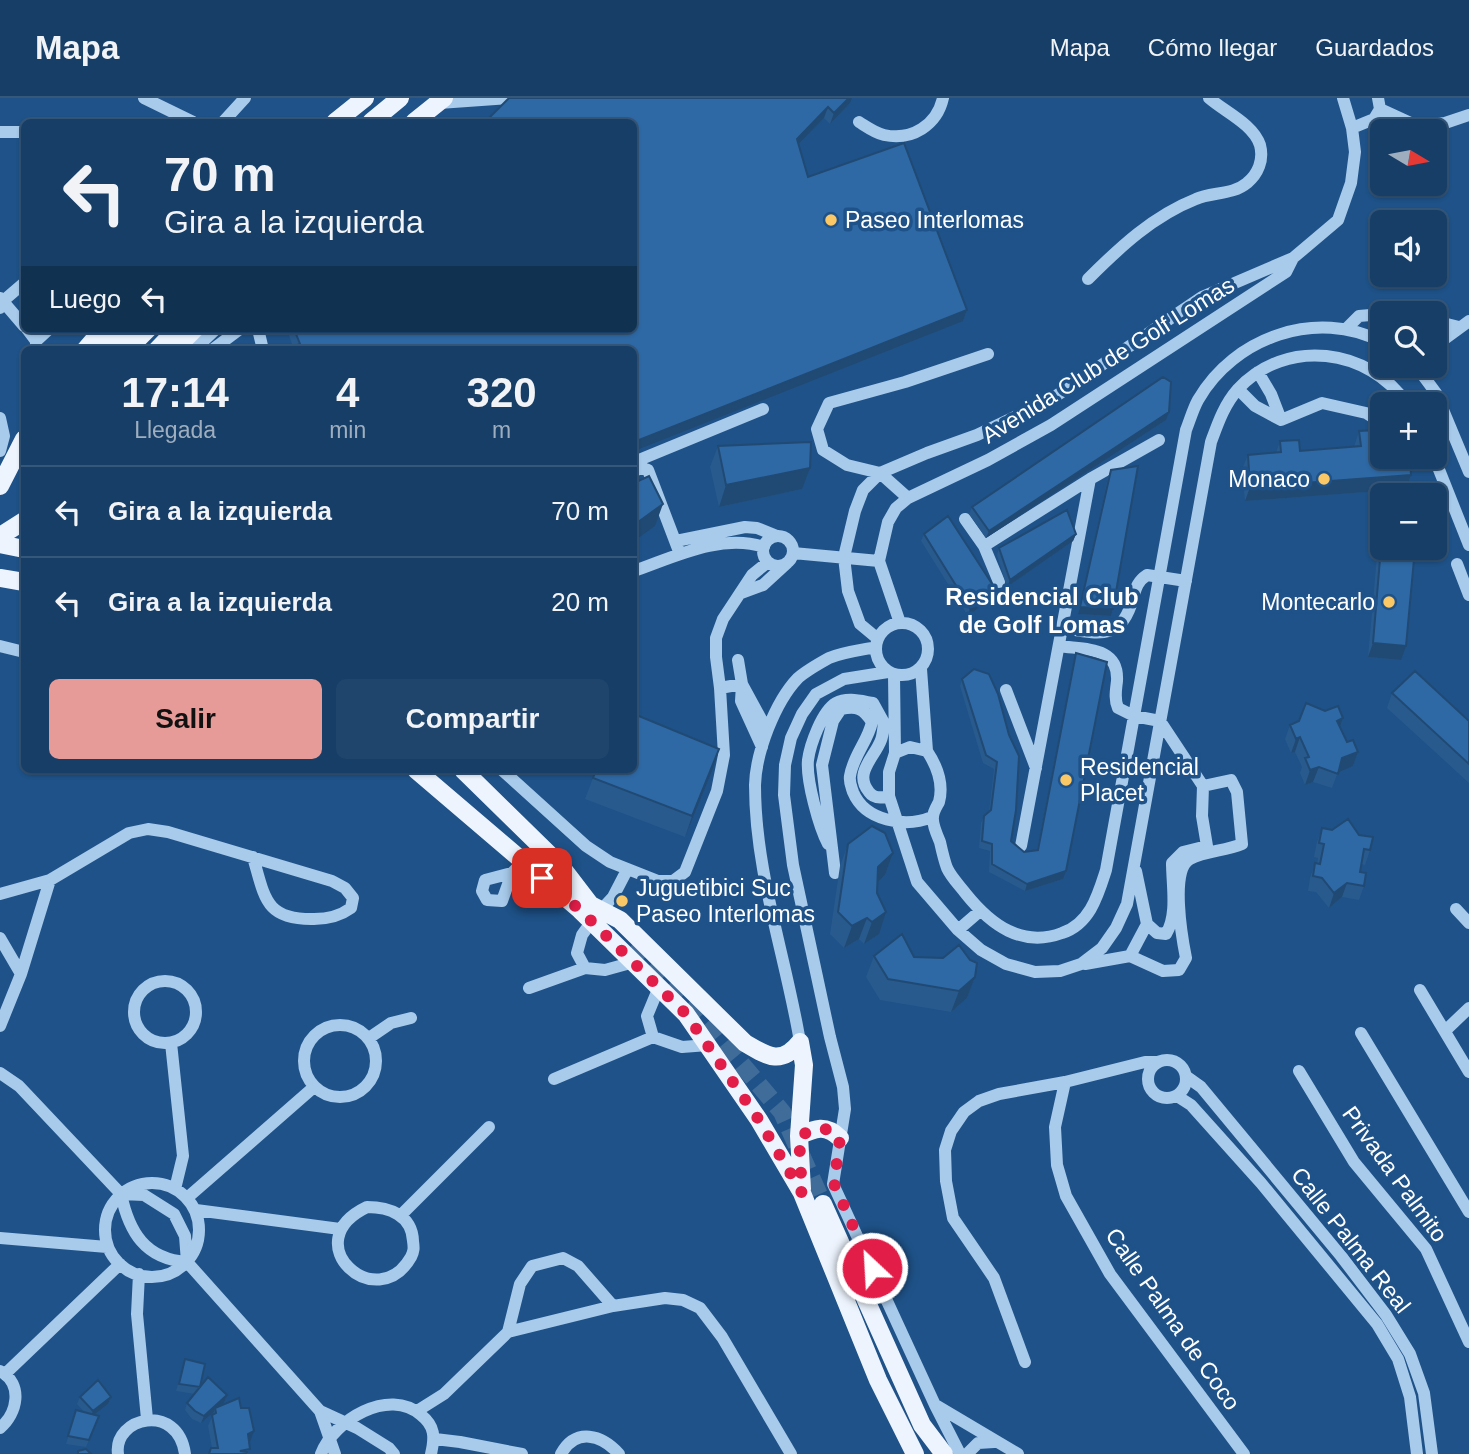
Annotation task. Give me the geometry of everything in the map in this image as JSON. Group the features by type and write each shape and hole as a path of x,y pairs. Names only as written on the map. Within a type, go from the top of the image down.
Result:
{"main road":[{"path":"339,119 365,98"},
{"path":"375,119 400,98"},
{"path":"418,119 441,100"},
{"path":"110,346 123,333"},
{"path":"131,346 144,333"},
{"path":"161,346 173,333"},
{"path":"178,346 191,333"},
{"path":"0,486 21,445"},
{"path":"0,536 21,523"},
{"path":"0,544 21,549"},
{"path":"419,773 518,867 594,912 620,920 745,1043 768,1056 783,1057 791,1053 800,1042"},
{"path":"466,773 560,865 594,912 686,1014 759,1120 802,1193 878,1380 916,1452"},
{"path":"800,1042 804,1065 799,1136 802,1193"},
{"path":"799,1136 821,1127 829,1129 840,1138"},
{"path":"823,1204 922,1425 944,1454"}],"street":[{"path":"144,98 187,119"},
{"path":"226,119 245,98"},
{"path":"441,100 511,98"},
{"path":"859,122 885,135 912,134 929,124 943,98"},
{"path":"1088,279 1122,246 1164,215 1198,198 1244,186 1256,174 1262,159 1259,144 1251,131 1209,98"},
{"name":"Avenida Club de Golf Lomas","path":"880,473 977,435 1050,400 1202,297 1293,258 1338,220 1351,183 1355,152 1352,128 1343,98"},
{"path":"1352,128 1374,119 1379,103 1417,127 1445,123 1469,115"},
{"path":"2,132 21,132"},
{"name":"Avenida Club de Golf Lomas","path":"879,561 888,522 896,508 908,498 988,460 1051,425 1286,272 1293,258"},
{"path":"21,285 1,302 21,322"},
{"path":"1346,329 1359,316 1370,315"},
{"path":"1447,337 1464,324"},
{"path":"921,668 927,751 940,776 941,789 932,817 948,870 980,911 1012,934 1029,938 1049,938 1069,931 1086,917 1098,897 1106,870 1186,430 1198,400 1224,366 1264,339 1287,331 1317,327 1346,329 1370,338"},
{"path":"198,346 212,333"},
{"path":"217,346 235,333"},
{"path":"908,498 880,473 847,465 824,450 817,429 829,403 905,382 988,354"},
{"path":"1081,964 1102,948 1116,928 1127,904 1211,442 1223,411 1238,389 1258,372 1291,358 1317,354 1343,358 1368,367 1398,392"},
{"path":"1258,372 1271,394 1281,420"},
{"path":"1425,378 1436,393 1469,472"},
{"path":"1238,389 1255,406 1281,420"},
{"path":"1281,420 1322,403 1370,415"},
{"path":"637,461 763,409"},
{"path":"0,418 4,436 0,451"},
{"path":"1451,427 1469,438"},
{"path":"984,546 1159,440"},
{"path":"1439,469 1469,545"},
{"path":"637,470 648,470 680,554"},
{"path":"880,473 863,491 855,512 844,557 848,591 860,624 877,643 879,661 891,673 895,753 889,772 889,796 896,821 917,882 958,930 981,950 1006,964 1035,972 1060,971 1081,964 1130,957 1163,971 1179,970 1186,958 1179,885 1181,870 1188,859 1208,850"},
{"path":"1021,846 1090,480"},
{"path":"965,519 984,546 999,582"},
{"path":"637,570 752,527 786,537 792,544 792,557 763,586 741,593"},
{"path":"676,541 732,535 764,547"},
{"path":"777,536 768,538 764,547 768,562 775,566 783,565 792,557 844,557 879,561 900,623"},
{"path":"505,773 586,846 627,870 658,881 673,881 685,872 717,791 724,755 716,638 723,619 752,575 768,562"},
{"path":"1457,564 1469,595"},
{"path":"1063,628 1091,633 1112,630 1121,625 1129,615 1136,586 1140,579 1147,575 1186,581"},
{"path":"800,1042 764,875 755,783 762,747 767,730 799,678 831,657 877,643 887,628 900,623 917,627 928,641 929,653 921,668 908,676 891,673 844,679 816,694 802,714 791,738 785,765 784,794 793,865 843,1087 845,1109 834,1184 960,1454"},
{"path":"0,646 21,651"},
{"path":"1059,646 1104,654 1111,658 1118,670 1115,702 1118,708 1134,716 1160,722 1203,786 1202,816 1208,850"},
{"path":"738,660 742,684 741,701 762,747"},
{"path":"720,688 742,684"},
{"path":"742,684 767,730"},
{"path":"1006,691 1036,769"},
{"path":"830,847 820,828 808,761 825,713 837,702 853,699 873,704 884,723 881,741 864,768 864,781 867,791 874,796 889,796"},
{"path":"835,873 822,765 832,721 841,709 855,707 865,711 872,722 869,735 852,765 849,781 856,800 876,817 915,822 932,817"},
{"path":"895,753 911,747 927,751"},
{"path":"1135,866 1147,924 1157,933 1166,934 1172,916 1172,863 1183,852 1242,845 1237,792 1231,780 1203,786"},
{"path":"0,894 50,880 128,833 148,829 168,832 253,857 338,885 345,888 353,898 351,908 342,914 322,919 293,919 279,914 265,898 253,857"},
{"path":"518,867 502,901 487,900 482,891 485,880 518,867"},
{"path":"585,968 578,953 582,935 594,912 613,897 627,870"},
{"path":"0,1026 21,974 50,880"},
{"path":"1456,909 1469,923"},
{"path":"958,930 980,911"},
{"path":"1130,957 1147,924"},
{"path":"0,938 21,974"},
{"path":"529,988 585,968 605,970 632,954"},
{"path":"159,980 175,981 189,990 196,1005 195,1022 186,1036 171,1043 154,1042 141,1033 133,1018 134,1001 144,987 159,980"},
{"path":"653,1037 647,1016 659,987"},
{"path":"1420,990 1469,1072"},
{"path":"1445,1031 1469,1008"},
{"path":"369,1038 391,1023 411,1018"},
{"path":"343,1024 358,1029 369,1038 375,1051 376,1064 373,1078 364,1088 352,1096 339,1098 326,1095 314,1087 306,1075 303,1060 307,1045 316,1033 329,1026 343,1024"},
{"path":"1361,1033 1469,1212"},
{"path":"554,1079 653,1037 682,1047 708,1045"},
{"path":"171,1043 183,1156 175,1189"},
{"path":"1025,1362 994,1278 953,1218 946,1181 945,1150 951,1131 964,1112 979,1101 999,1094 1167,1059 1177,1061 1184,1068 1187,1077 1185,1088 1177,1096 1166,1098 1156,1095 1136,1075 1116,1070"},
{"path":"1149,1086 1151,1068 1158,1062"},
{"name":"Privada Palmito","path":"1299,1071 1354,1162 1426,1249 1469,1342"},
{"path":"0,1073 19,1086 121,1194 124,1212 135,1234 152,1252 173,1261 187,1262"},
{"name":"Calle Palma Real","path":"1187,1077 1200,1087 1386,1315 1410,1354 1424,1393 1432,1454"},
{"name":"Calle Palma de Coco","path":"1065,1082 1055,1127 1057,1164 1066,1196 1110,1274 1244,1454"},
{"path":"187,1198 314,1087"},
{"name":"Calle Palma Real","path":"1177,1096 1191,1105 1261,1183 1377,1324 1398,1359 1410,1397 1418,1454"},
{"path":"401,1215 489,1127"},
{"path":"141,1184 158,1184 175,1189 187,1198 196,1210 200,1222 198,1247 187,1262 168,1274 153,1276 139,1274 120,1264 107,1247 103,1231 106,1215 113,1202 121,1194 141,1184"},
{"path":"121,1194 145,1195 174,1214 185,1236 187,1262 320,1411 390,1448 394,1454"},
{"path":"367,1207 384,1207 401,1215 413,1232 414,1252 404,1269 386,1279 364,1278 347,1267 338,1248 340,1228 351,1215 367,1207"},
{"path":"196,1210 340,1228"},
{"path":"0,1238 107,1247"},
{"path":"508,1332 520,1284 532,1266 563,1258 578,1266 613,1306"},
{"path":"0,1428 14,1412 16,1392 3,1373 120,1264"},
{"path":"139,1274 137,1314 147,1419"},
{"path":"417,1411 444,1394 508,1332 613,1306 665,1298 683,1300 701,1308 722,1337 791,1454"},
{"path":"320,1454 329,1439 346,1423 361,1413 389,1404 403,1405 417,1411 433,1428 435,1439 431,1454"},
{"path":"935,1405 1018,1454"},
{"path":"320,1411 335,1454"},
{"path":"118,1454 117,1447 127,1428 147,1419 168,1423 183,1439 185,1454"},
{"path":"561,1454 565,1447 578,1438 593,1436 608,1442 619,1454"},
{"path":"435,1439 460,1441 522,1454"},
{"path":"967,1454 978,1443 994,1441"}],"building":[{"name":"Paseo Interlomas","path":"509,98 849,98 834,113 828,107 797,139 808,177 904,143 967,310 637,441 637,346 295,346 300,344 296,333 637,333 637,119 488,119"},
{"path":"1163,377 1171,382 1169,412 989,531 972,507"},
{"path":"1370,430 1370,469 1411,469 1411,475 1250,487 1248,455 1281,452 1280,441 1299,440 1300,451 1361,446 1359,431"},
{"path":"811,442 810,468 726,485 718,446"},
{"path":"1138,466 1113,609 1080,607 1111,470"},
{"path":"649,476 663,504 637,523 637,482"},
{"path":"1067,510 1076,534 1010,580 999,548"},
{"path":"948,516 996,590 970,608 924,534"},
{"name":"Montecarlo","path":"1380,560 1414,560 1406,646 1373,643"},
{"name":"Residencial Placet","path":"1076,653 1107,662 1066,871 1027,884 992,864 992,844 982,841 984,816 991,810 997,762 986,755 962,679 974,669 989,674 998,694 1009,735 1019,756 1011,841 1024,852 1038,850"},
{"path":"1415,671 1469,721 1469,764 1392,693"},
{"path":"1306,703 1325,711 1338,706 1343,718 1337,721 1347,742 1353,740 1358,752 1342,758 1338,774 1319,767 1310,770 1305,758 1309,757 1300,737 1296,739 1290,725 1299,721"},
{"path":"637,715 719,749 692,816 593,778 595,773 637,773"},
{"path":"1348,819 1359,835 1373,837 1370,850 1364,849 1360,872 1366,873 1364,886 1347,883 1334,893 1322,878 1313,876 1315,863 1320,864 1324,844 1319,843 1322,828 1332,830"},
{"path":"872,826 885,833 893,853 878,867 877,893 886,912 872,922 867,918 852,926 838,912 848,844"},
{"path":"902,934 914,957 943,958 959,945 970,960 977,963 975,977 959,991 888,979 874,956"},
{"path":"185,1359 205,1364 200,1387 179,1384"},
{"path":"208,1377 227,1395 204,1416 187,1403"},
{"path":"98,1380 111,1397 93,1411 80,1397"},
{"path":"239,1398 241,1408 249,1408 254,1431 248,1434 250,1449 240,1451 247,1452 246,1454 209,1454 211,1448 218,1448 212,1415 216,1413 215,1408"},
{"path":"76,1410 99,1416 89,1440 68,1436"},
{"path":"86,1449 91,1454 78,1454 78,1451"}],"tunnel":[{"path":"631,946 683,995 782,1112 823,1204"}],"place":[{"name":"Paseo Interlomas","path":"831,220"},
{"name":"Monaco","path":"1324,479"},
{"name":"Montecarlo","path":"1389,602"},
{"name":"Residencial Placet","path":"1066,780"},
{"name":"Juguetibici Suc Paseo Interlomas","path":"622,901"}],"district":[{"name":"Residencial Club de Golf Lomas","path":"1042,611"}],"route":[{"path":"542,878 580,910 686,1014 759,1120 802,1193 799,1136 821,1127 829,1129 840,1138 834,1184 872,1268"}]}
